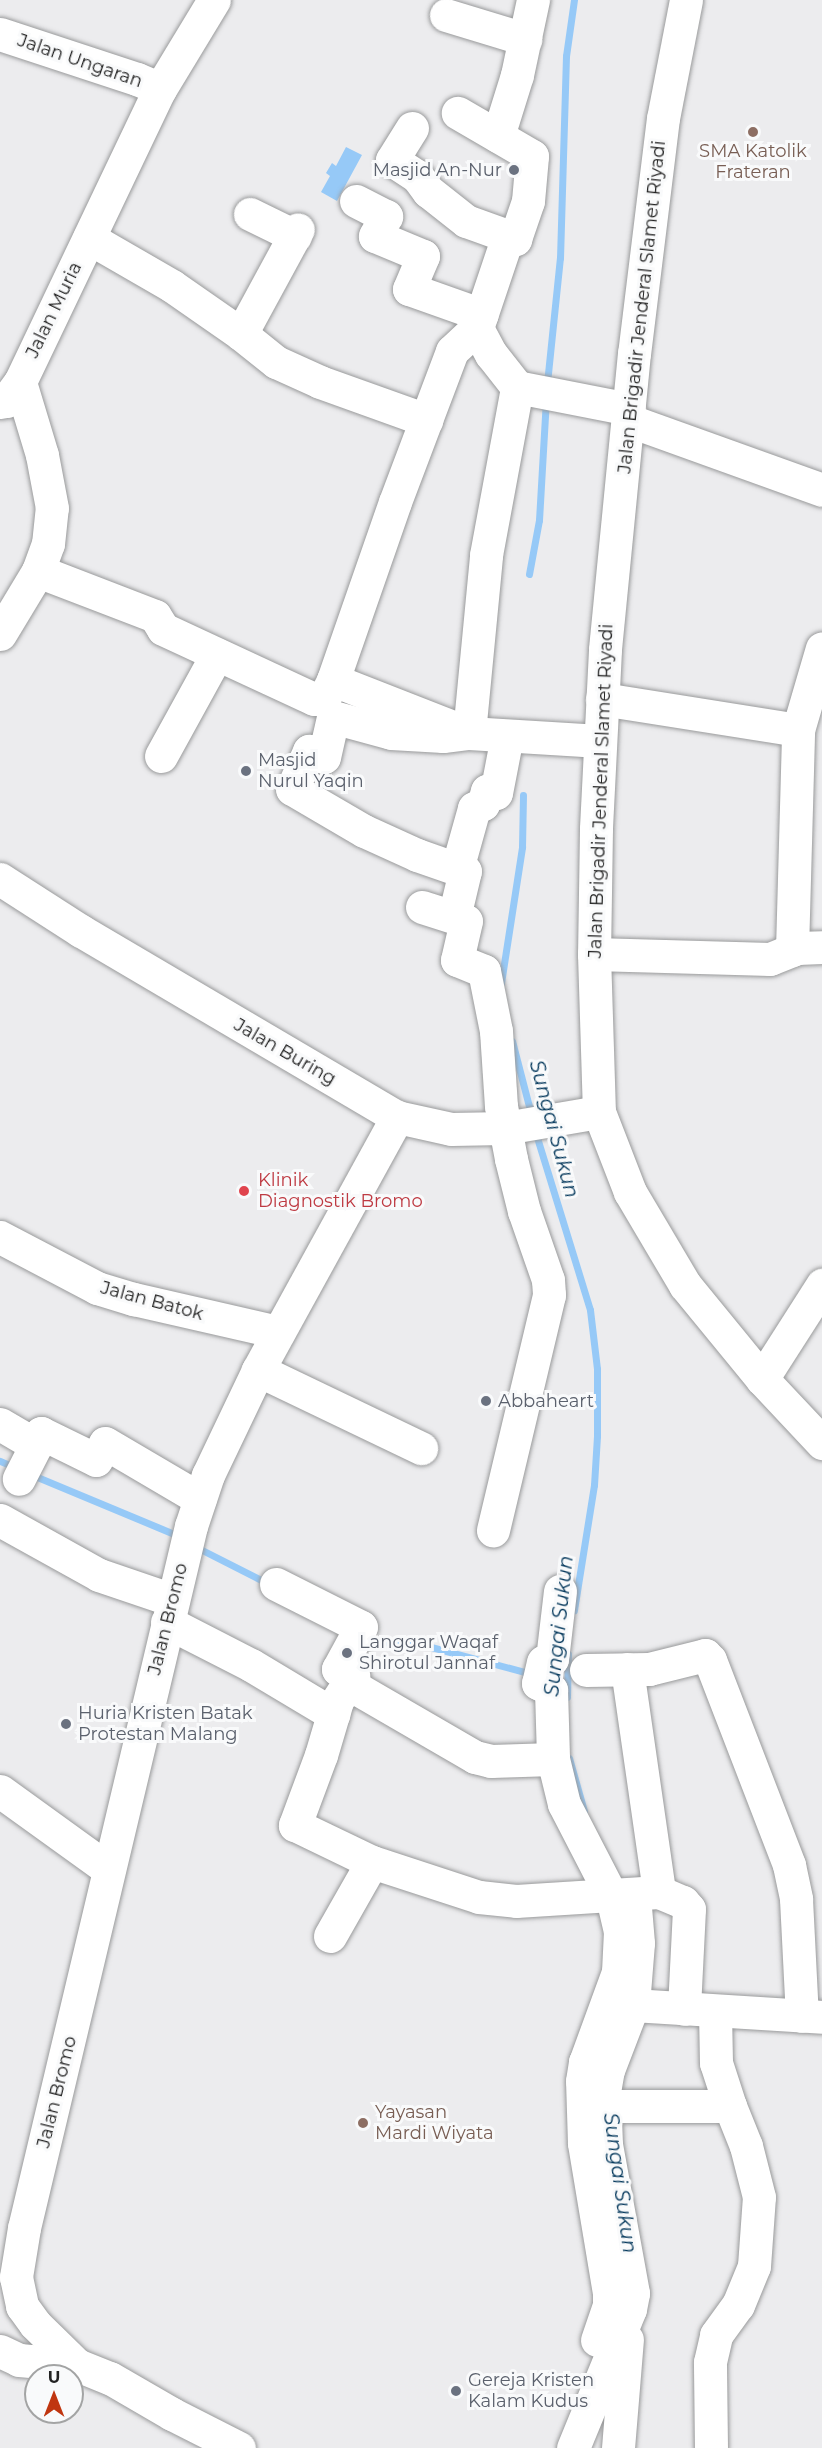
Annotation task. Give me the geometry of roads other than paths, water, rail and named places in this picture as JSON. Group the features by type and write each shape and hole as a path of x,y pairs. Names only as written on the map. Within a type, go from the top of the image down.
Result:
{"street":[{"name":"Jalan Muria","path":"0,634 38,571 48,544 52,508 42,455 10,392 89,237 160,89 214,0"},
{"path":"498,136 518,75 533,0"},
{"name":"Jalan Brigadir Jenderal Slamet Riyadi","path":"686,0 663,118 629,415 602,699 594,954 598,1112 630,1192 685,1285 762,1379 822,1443"},
{"path":"446,15 525,39"},
{"name":"Jalan Ungaran","path":"0,34 137,79 160,89"},
{"path":"412,128 392,160 417,177 428,191 466,220 515,239 528,201 532,156 458,113"},
{"path":"356,201 386,216 375,236 423,256 409,289 477,335 536,390 629,415 822,490"},
{"path":"241,334 296,232 250,214"},
{"path":"38,571 155,616 163,629 314,699 324,698 333,680 453,351 477,335 508,236"},
{"path":"89,237 172,286 241,334 276,362 320,382 426,420"},
{"path":"469,733 486,555 536,390"},
{"path":"594,954 770,959 807,949 808,896 798,730 822,648"},
{"path":"161,756 217,654"},
{"path":"333,680 469,733"},
{"path":"602,699 798,730"},
{"path":"454,918 465,871 417,855 364,831 292,789 309,751 324,757 333,717 391,733 443,736 469,733 600,741"},
{"path":"457,868 474,808 483,804 487,790 496,793 507,736"},
{"name":"Jalan Buring","path":"0,879 81,932 396,1117 451,1129 512,1127 598,1112"},
{"path":"422,907 466,921 457,960 484,971 496,1031 524,1211 545,1267 549,1295 493,1530"},
{"name":"Jalan Bromo","path":"76,2364 35,2324 22,2306 16,2277 24,2228 90,1957 108,1869 170,1611 200,1499 228,1431 278,1332 396,1117"},
{"name":"Jalan Batok","path":"0,1237 97,1288 134,1299 278,1332"},
{"path":"762,1379 822,1285"},
{"path":"258,1370 421,1448"},
{"path":"0,1424 20,1466"},
{"path":"200,1499 105,1443 96,1460 41,1433 20,1466 0,1519 99,1575 170,1611 251,1665 333,1713"},
{"path":"276,1584 361,1627 338,1669 353,1676 337,1701 321,1755 295,1825 372,1862 479,1897 516,1902 635,1895 683,1902 689,1909 700,2010 730,2106 746,2146 759,2197 754,2266 738,2305 717,2336 710,2362 711,2448"},
{"path":"560,1591 552,1659 543,1662 538,1683 551,1690 553,1759 564,1804 635,1895"},
{"path":"586,1670 649,1670 705,1656 710,1660 789,1864 812,2017 633,2006"},
{"path":"590,2387 579,2383 609,2306 582,2122 582,2081 597,2066 633,2006 638,1943 627,1670"},
{"path":"349,1684 475,1757 491,1761 553,1759"},
{"path":"0,1791 108,1869"},
{"path":"330,1936 372,1862"},
{"path":"618,2448 631,2274 606,2145 604,2106 597,2066 618,1972 620,1931 635,1895"},
{"path":"604,2106 730,2106"},
{"name":"Jalan Bromo","path":"0,2270 10,2258 24,2228"},
{"path":"573,2448 590,2387 630,2309"},
{"path":"6,2358 67,2364"},
{"path":"84,2368 110,2378 172,2414 239,2448"},
{"path":"172,2414 206,2448"}],"water":[{"path":"346,147 362,155 337,201 321,192 330,176 326,173 332,163 336,166"}],"waterway":[{"path":"547,383 560,258 566,56 574,0"},
{"path":"529,574 539,520 546,400"},
{"name":"Sungai Sukun","path":"501,983 522,847 523,795"},
{"name":"Sungai Sukun","path":"512,1041 531,1114"},
{"name":"Sungai Sukun","path":"535,1131 590,1310 597,1369 594,1485 574,1610"},
{"path":"0,1461 14,1467"},
{"path":"30,1474 172,1533"},
{"path":"202,1550 267,1583"},
{"path":"366,1637 386,1642 405,1640 532,1674"},
{"name":"Sungai Sukun","path":"567,1697 568,1654"},
{"name":"Sungai Sukun","path":"569,1758 584,1811"}],"place":[{"name":"SMA Katolik Frateran","path":"753,132"},
{"name":"Masjid An-Nur","path":"514,170"},
{"name":"Masjid Nurul Yaqin","path":"246,771"},
{"name":"Klinik Diagnostik Bromo","path":"244,1191"},
{"name":"Abbaheart","path":"486,1401"},
{"name":"Langgar Waqaf Shirotul Jannaf","path":"347,1653"},
{"name":"Huria Kristen Batak Protestan Malang","path":"66,1724"},
{"name":"Yayasan Mardi Wiyata","path":"363,2123"},
{"name":"Gereja Kristen Kalam Kudus","path":"456,2391"}]}
